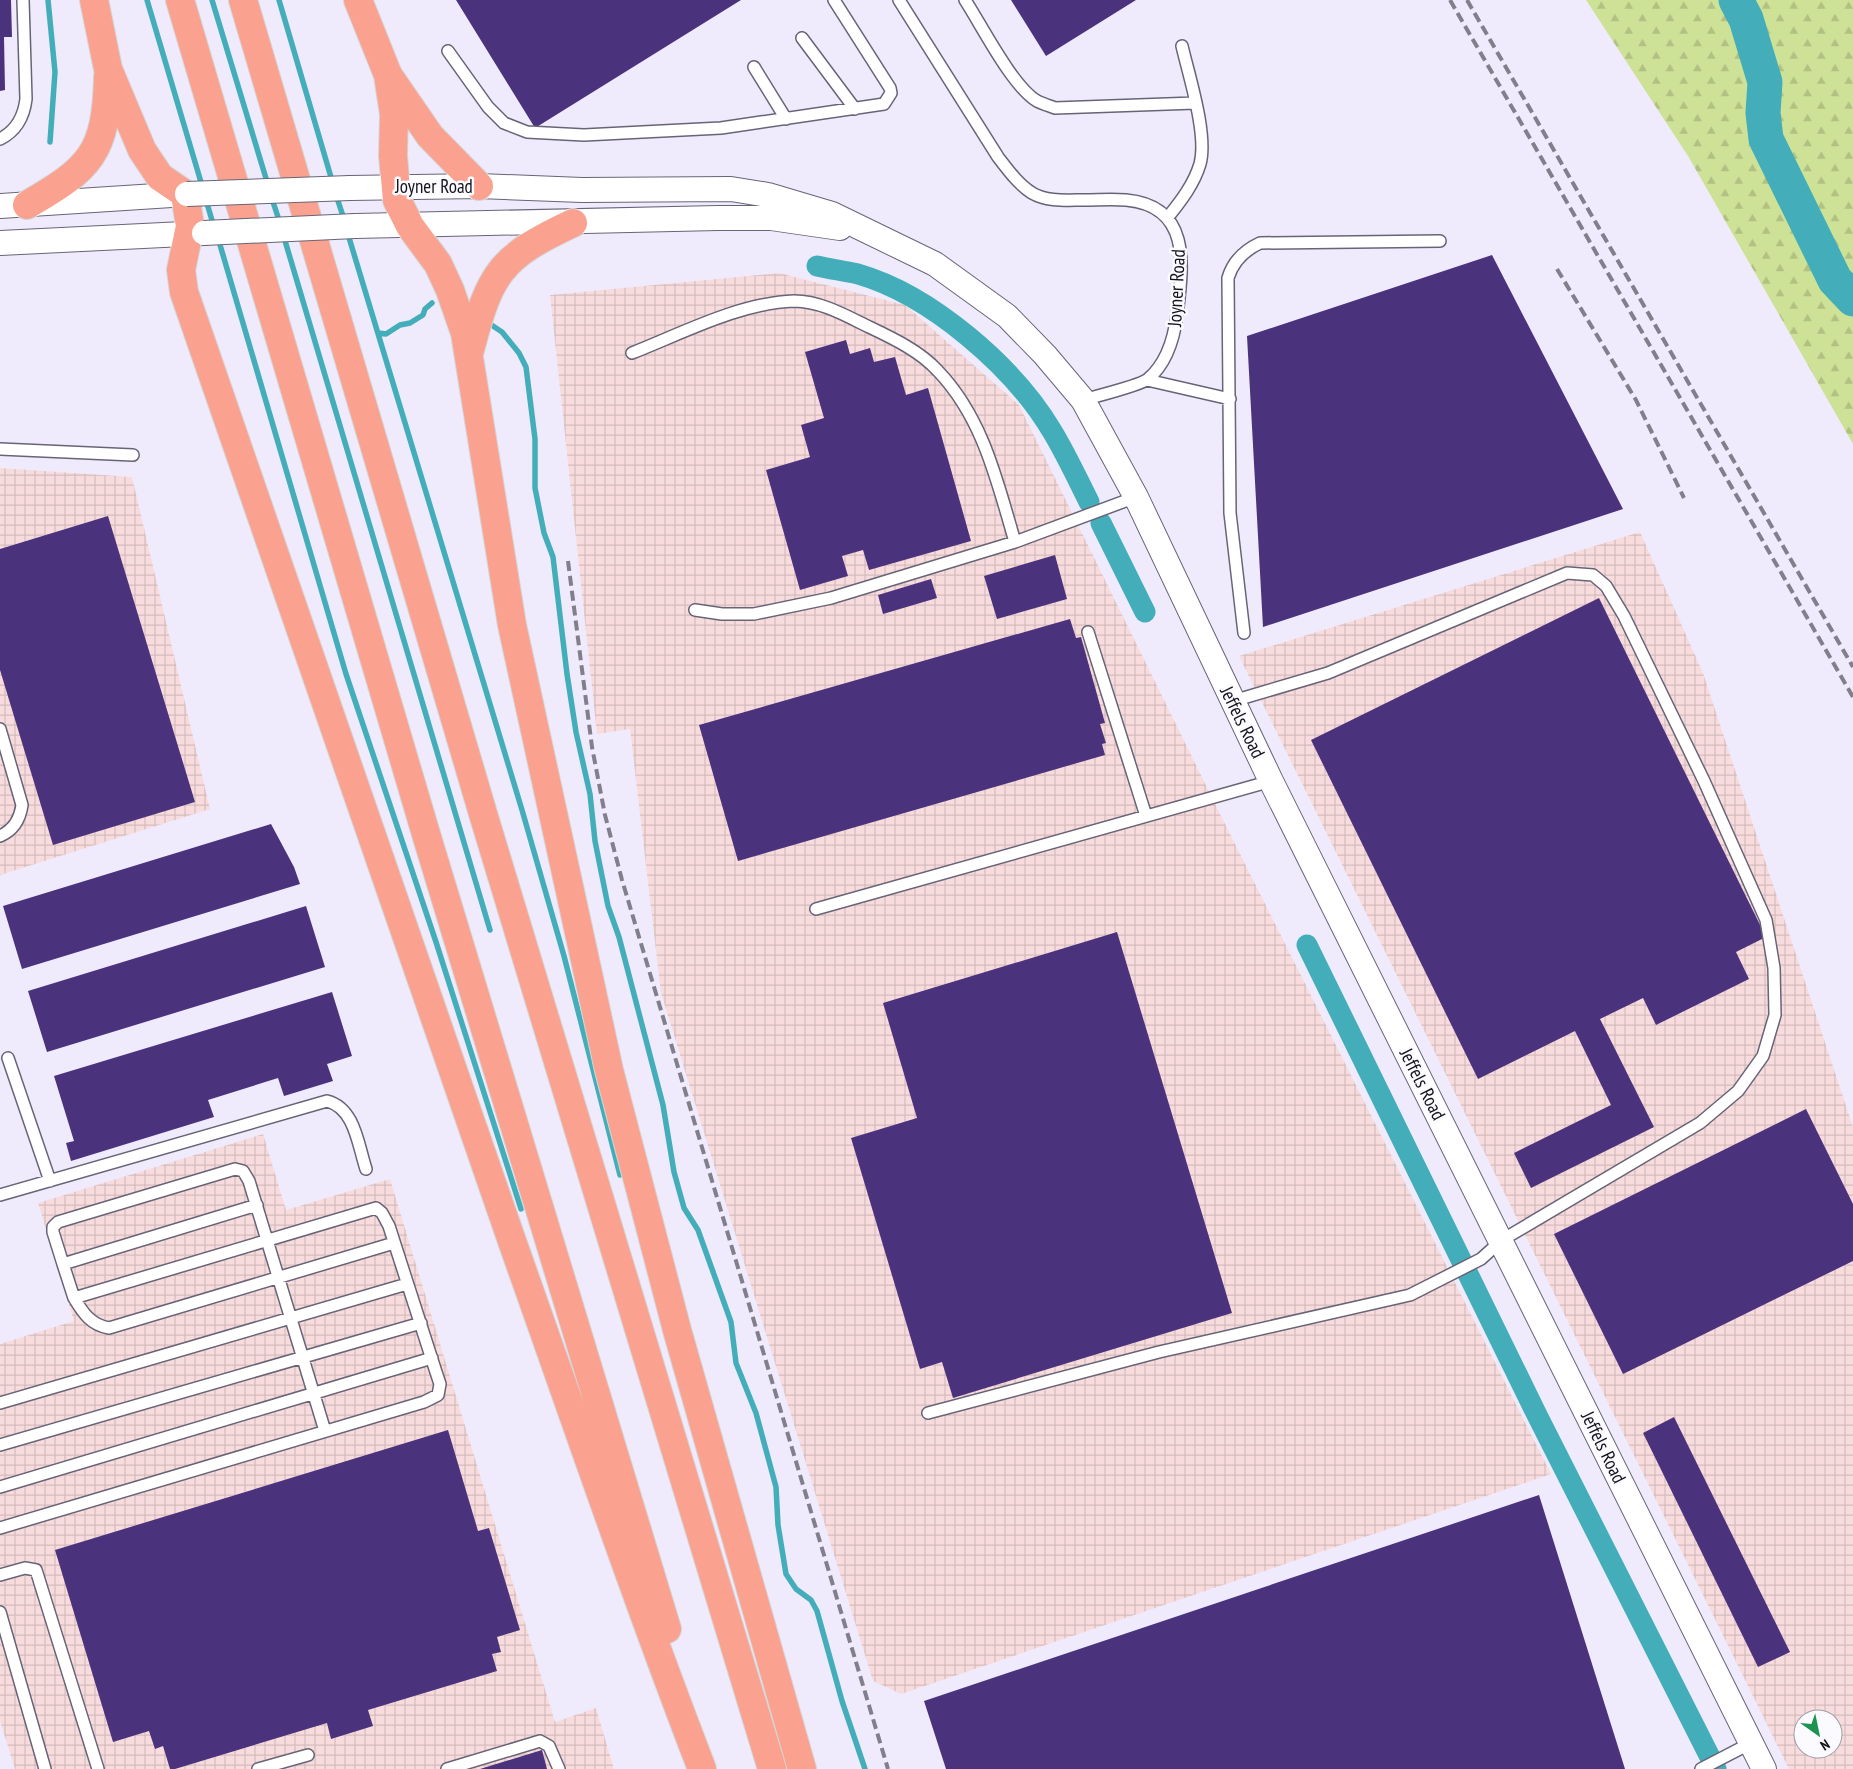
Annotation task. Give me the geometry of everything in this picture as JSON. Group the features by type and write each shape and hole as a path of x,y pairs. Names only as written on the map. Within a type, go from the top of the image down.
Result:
{"highway":[{"path":"94,0 108,69 126,116 155,171 160,177 186,194 197,233 181,270 184,292 324,709 402,933 650,1634 702,1769"},
{"path":"180,0 426,834 709,1769"},
{"path":"244,0 484,817 772,1769"},
{"path":"358,0 388,75 430,136 479,186"},
{"path":"28,205 78,172 94,154 104,121 108,69"},
{"path":"388,75 394,114 394,186 397,200 410,226 442,272 466,333 512,625 609,1070 677,1330 802,1769"},
{"path":"469,351 484,297 497,274 511,258 535,240 573,223"}],"street":[{"name":"Joyner Road","path":"0,206 186,194 394,186 479,186 582,190 731,189 768,195 832,214 935,264 1007,316 1045,355 1083,400"},
{"name":"Joyner Road","path":"0,243 355,226 771,218 862,230"},
{"name":"Jeffels Road","path":"1083,400 1136,497 1271,781 1502,1240 1764,1769"}],"lane":[{"path":"0,139 10,132 24,112 26,99 23,0"},
{"path":"448,52 488,107 504,123 527,132 584,135 721,128 884,104 891,93 890,88 834,0"},
{"path":"899,0 998,157 1014,178 1032,193 1053,200 1126,200 1147,204 1168,217 1192,183 1201,163 1202,136 1182,46"},
{"path":"965,0 1006,65 1028,94 1038,102 1056,108 1195,103"},
{"path":"802,38 855,108"},
{"path":"754,67 786,119"},
{"name":"Joyner Road","path":"1147,380 1162,362 1175,335 1179,298 1180,247 1177,232 1168,217"},
{"path":"1244,633 1230,513 1228,278 1231,268 1248,249 1260,243 1440,241"},
{"path":"632,353 732,314 769,304 795,301 822,305 890,337 938,370 966,406 986,446 1015,542"},
{"path":"1083,400 1147,380 1230,400"},
{"path":"0,449 133,455"},
{"path":"695,610 722,614 754,614 788,609 831,598 1015,542 1136,497"},
{"path":"928,1412 1158,1352 1410,1295 1481,1259 1502,1240 1700,1123 1738,1091 1763,1056 1775,1016 1774,968 1766,920 1708,790 1624,616 1606,586 1593,575 1567,573 1328,672 1233,701"},
{"path":"1088,632 1146,816"},
{"path":"0,729 22,805 20,817 14,827 0,836"},
{"path":"816,909 1271,781"},
{"path":"8,1058 50,1181"},
{"path":"0,1195 327,1101 334,1103 348,1114 366,1169"},
{"path":"325,1431 302,1358 280,1276 249,1180 243,1171 235,1169 58,1222 52,1227 74,1298 86,1318 96,1325 110,1328 280,1276 394,1243"},
{"path":"63,1264 257,1205"},
{"path":"0,1528 434,1398 438,1395 440,1384 421,1323 394,1243 382,1213 376,1208 74,1298"},
{"path":"0,1403 407,1284"},
{"path":"0,1445 421,1323"},
{"path":"0,1487 432,1358"},
{"path":"0,1575 25,1568 36,1570 98,1769"},
{"path":"0,1612 45,1769"},
{"path":"448,1769 540,1741 549,1746 559,1769"},
{"path":"1702,1769 1751,1744"},
{"path":"258,1769 308,1755"}],"shaded area":[{"path":"779,273 905,305 1019,405 1223,820 1551,1474 901,1694 873,1681 661,993 630,729 597,734 550,295"},
{"path":"0,468 132,477 210,809 0,875"},
{"path":"1640,532 1703,673 1853,1127 1853,1769 1789,1769 1239,656"},
{"path":"263,1134 286,1210 390,1179 555,1722 596,1708 614,1769 15,1769 0,1721 0,1344 74,1321 38,1203"}],"green space":[{"path":"1586,0 1853,0 1853,444 1688,156"}],"building":[{"path":"0,0 11,0 12,37 4,37 5,90 0,91"},
{"path":"456,0 741,0 535,128"},
{"path":"1011,0 1136,0 1046,56"},
{"path":"1492,255 1623,509 1263,627 1247,336"},
{"path":"846,340 850,354 870,348 874,362 895,357 906,395 928,388 971,541 869,570 863,550 842,556 848,576 800,590 766,470 810,457 801,425 824,418 805,352"},
{"path":"108,516 195,802 53,845 0,670 0,549"},
{"path":"1055,555 1067,599 997,619 984,576"},
{"path":"931,579 937,598 883,614 878,595"},
{"path":"1599,598 1766,937 1736,952 1749,979 1656,1025 1643,998 1600,1019 1654,1127 1531,1188 1514,1153 1611,1105 1575,1031 1478,1079 1311,740"},
{"path":"1070,619 1076,638 1081,637 1105,723 1100,724 1106,743 1102,744 1105,755 738,861 699,725"},
{"path":"271,824 294,867 300,884 22,969 3,906"},
{"path":"306,906 325,967 47,1052 28,991"},
{"path":"1117,932 1232,1313 953,1398 942,1362 920,1369 851,1138 917,1118 883,1003"},
{"path":"332,992 352,1056 327,1064 333,1081 284,1096 278,1078 208,1100 214,1117 71,1161 66,1143 74,1141 54,1076"},
{"path":"1806,1109 1853,1204 1853,1261 1623,1374 1554,1234"},
{"path":"1674,1417 1790,1652 1758,1667 1643,1433"},
{"path":"448,1430 478,1531 489,1528 520,1630 497,1637 501,1652 492,1654 497,1671 368,1710 373,1726 331,1739 327,1723 175,1769 170,1769 163,1746 155,1749 149,1731 113,1742 55,1550"},
{"path":"1539,1495 1625,1769 946,1769 924,1701"},
{"path":"542,1750 547,1769 480,1769"}],"waterway":[{"path":"48,0 55,72 50,142"},
{"path":"147,0 203,189"},
{"path":"212,0 268,185"},
{"path":"279,0 333,184"},
{"path":"1736,0 1746,19 1765,82 1763,113 1766,139 1835,280 1853,299"},
{"path":"336,195 345,222"},
{"path":"271,196 280,223"},
{"path":"206,200 214,227"},
{"path":"347,231 522,810 564,956 620,1175"},
{"path":"283,234 490,930"},
{"path":"218,238 346,674 436,942 521,1209"},
{"path":"817,266 858,274 886,284 914,298 968,336 1016,382 1036,407 1052,431 1089,502"},
{"path":"378,333 386,334 400,325 410,323 423,315 425,309 432,303"},
{"path":"490,324 502,332 519,353 526,367 535,439 535,488 544,533 553,557 567,674 576,732 590,794 595,841 608,906 619,937 663,1105 674,1172 684,1208 698,1230 731,1322 736,1363 756,1413 776,1487 778,1525 786,1574 796,1589 811,1600 817,1611 842,1701 865,1769"},
{"path":"1101,523 1145,612"},
{"path":"1307,945 1537,1415 1716,1769"}],"railway":[{"path":"1450,0 1853,697"},
{"path":"1467,0 1853,667"},
{"path":"1557,269 1636,400 1684,498"},
{"path":"568,561 592,747 605,815 622,880 888,1769"}]}
